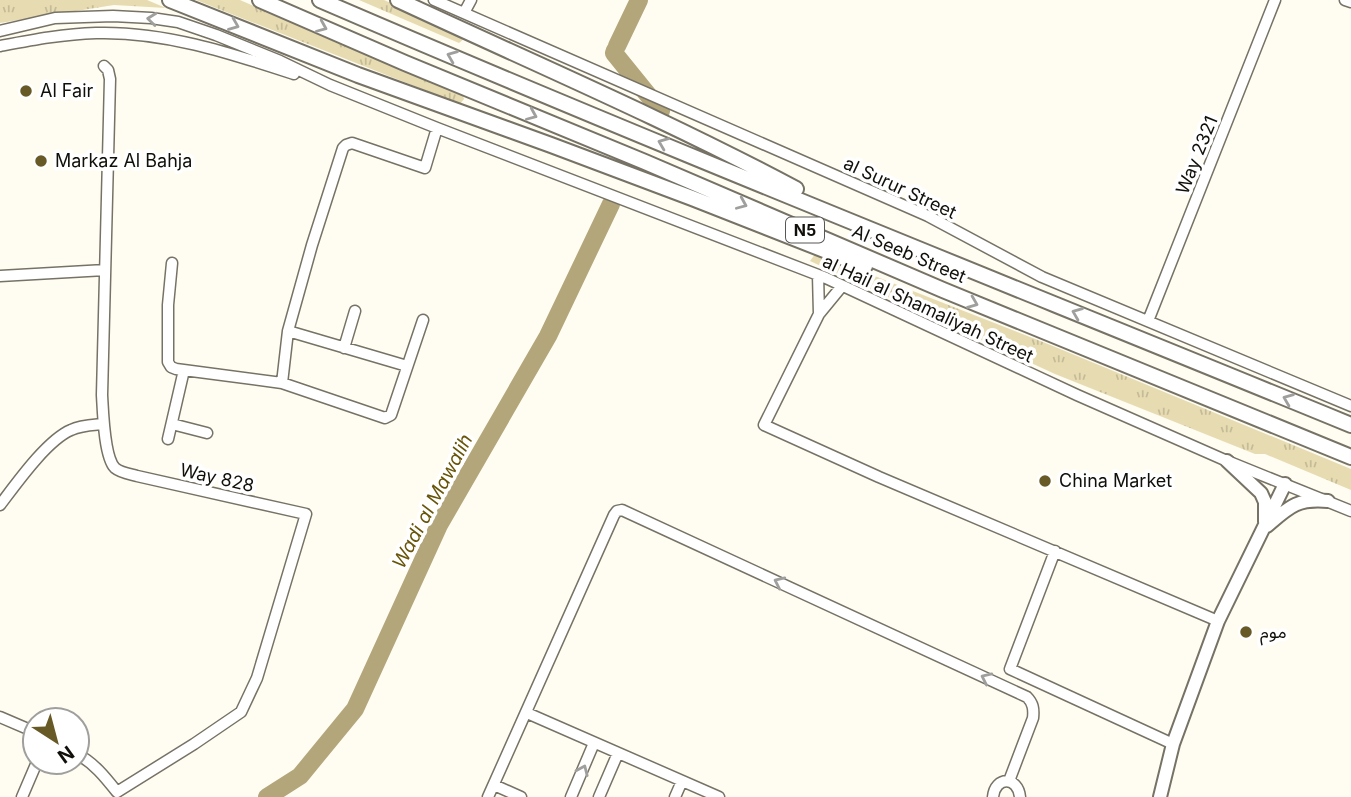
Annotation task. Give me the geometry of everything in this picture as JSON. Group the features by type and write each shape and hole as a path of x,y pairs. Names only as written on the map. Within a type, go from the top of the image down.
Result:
{"highway":[{"path":"170,0 358,75 692,198 885,274 913,284 943,290"},
{"name":"Al Seeb Street","path":"260,0 943,290 1351,457"},
{"name":"Al Seeb Street","path":"320,0 1351,425"},
{"path":"398,0 737,158 868,228"}],"main road":[{"path":"1227,461 1261,493 1265,502 1264,528"},
{"path":"1160,797 1173,744 1218,621 1285,484"},
{"path":"1264,528 1289,508 1303,501 1328,501"}],"street":[{"name":"al Surur Street","path":"434,0 928,216 1042,277 1351,406"},
{"path":"464,13 471,0"},
{"name":"Way 2321","path":"1148,321 1275,0"},
{"path":"1345,0 1351,2"},
{"path":"63,35 76,16"},
{"name":"al Hail al Shamaliyah Street","path":"0,31 55,18 113,16 178,22 216,35 437,128 818,275 1077,395 1227,461 1351,511"},
{"name":"al Hail al Shamaliyah Street","path":"0,46 63,35 98,33 168,38 208,47 330,85"},
{"name":"Way 828","path":"91,763 104,775 114,795 241,712 257,678 306,514 137,476 119,470 110,457 103,424 102,395 110,79 104,66"},
{"path":"282,383 288,331 343,148 352,143 425,168 437,128"},
{"path":"172,263 168,305 168,362 172,367 282,383 388,418 423,320"},
{"path":"0,276 106,271"},
{"path":"818,275 819,314"},
{"path":"842,286 819,314 764,425 1218,621"},
{"path":"344,348 355,311"},
{"path":"288,331 407,366"},
{"path":"169,439 184,370"},
{"path":"0,506 22,475 60,435 74,428 103,424"},
{"path":"172,424 207,433"},
{"path":"488,797 617,511 627,512 1027,697 1034,710 1033,718 1009,782"},
{"path":"1055,551 1010,669 1173,744"},
{"path":"527,713 682,781 704,794 719,797"},
{"path":"0,717 21,726"},
{"path":"571,797 594,743"},
{"path":"599,797 618,753"},
{"path":"22,797 31,776"},
{"path":"675,797 682,781"},
{"path":"993,797 996,785 1004,781 1016,785 1023,796"},
{"path":"494,785 521,797"}],"green space":[{"path":"0,0 147,0 166,8 114,5 0,23"},
{"path":"196,0 240,0 460,94 464,99 460,104"},
{"path":"359,0 384,0 465,38 459,43"},
{"path":"816,253 1048,344 1351,469 1351,490 1265,454 1255,454 1055,374 810,261"}],"waterway":[{"name":"Wadi al Mawalih","path":"617,46 639,0"},
{"name":"Wadi al Mawalih","path":"615,50 614,53 661,111"},
{"name":"Wadi al Mawalih","path":"267,797 300,776 355,709 439,525 548,336 611,204"}],"place":[{"name":"Al Fair","path":"26,91"},
{"name":"Markaz Al Bahja","path":"41,161"},
{"name":"China Market","path":"1045,481"},
{"name":"موم","path":"1246,632"}]}
